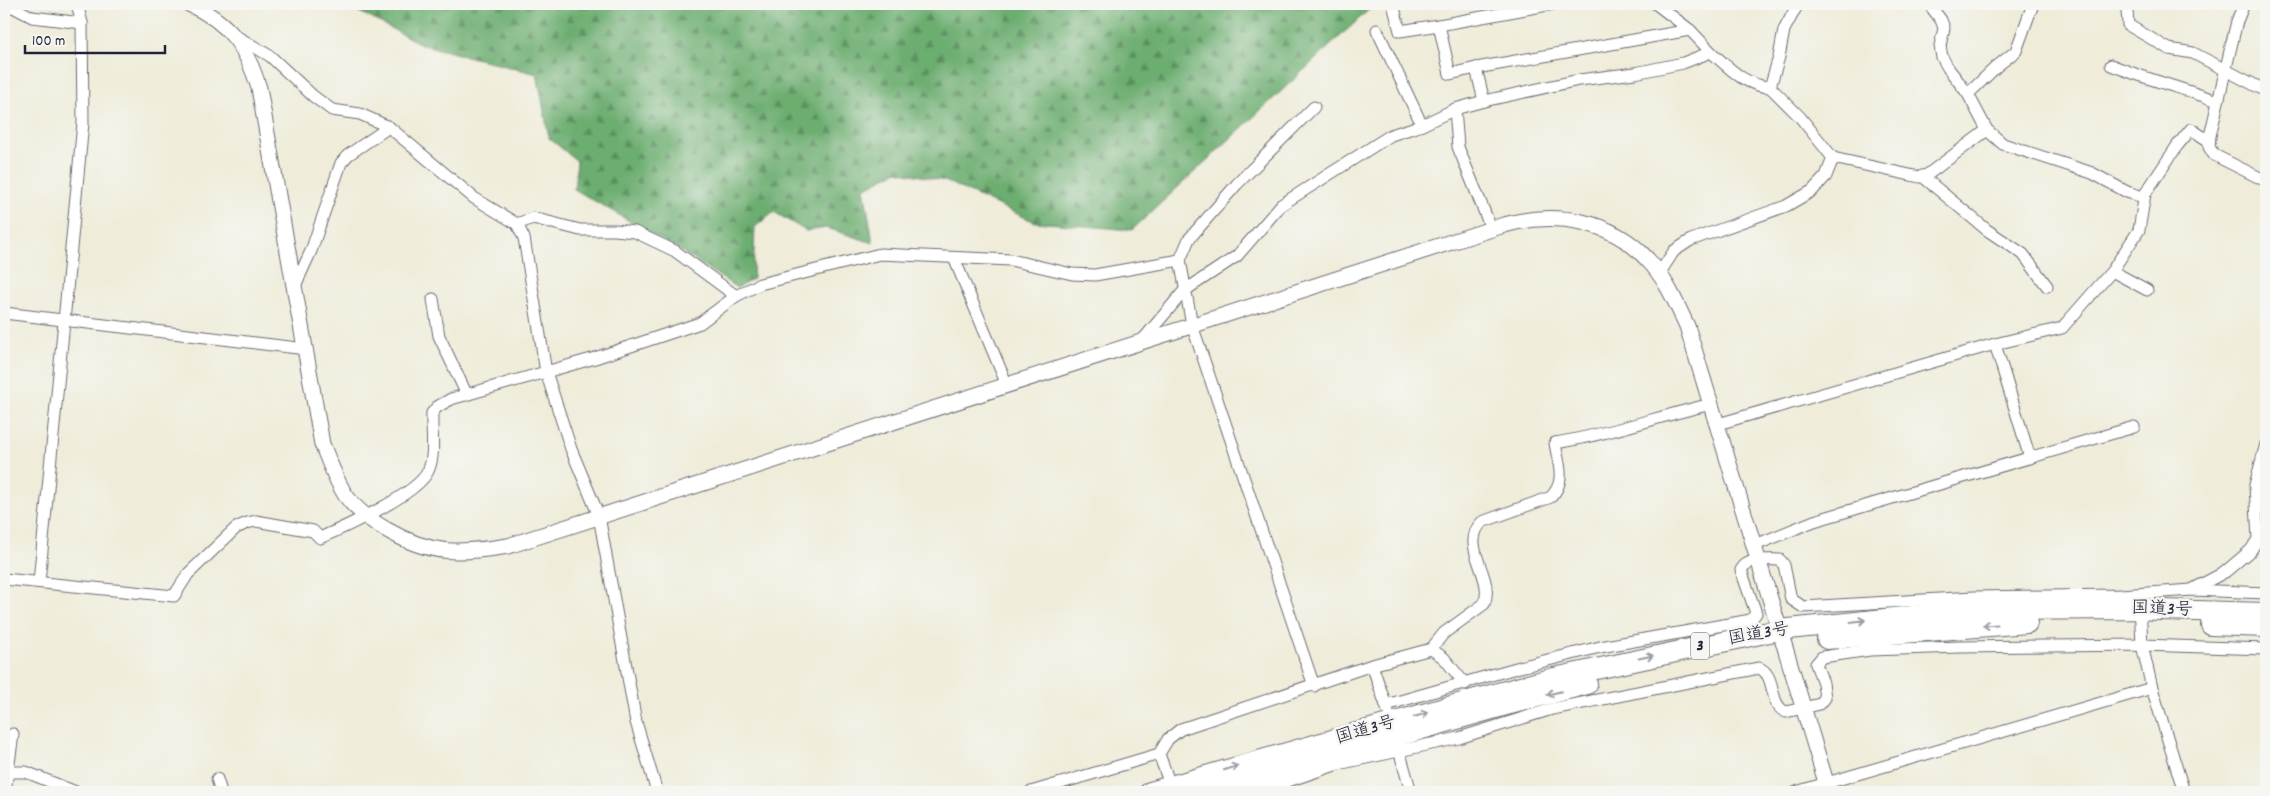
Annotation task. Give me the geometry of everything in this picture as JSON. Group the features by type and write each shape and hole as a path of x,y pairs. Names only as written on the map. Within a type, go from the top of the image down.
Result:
{"highway":[{"name":"国道3号","path":"2141,609 2266,627"},
{"name":"国道3号","path":"1201,792 1554,678 1781,636 1971,610 2141,609 2266,613"},
{"name":"国道3号","path":"1150,792 1172,789 1393,729"}],"street":[{"path":"38,582 83,123 82,23 77,4"},
{"path":"188,4 212,16 233,34 270,56 313,96 332,110 360,114 388,127 474,198 517,224 524,238 546,372 571,449 599,516 636,722 657,792"},
{"path":"1392,4 1400,31 1439,25 1503,8 1553,4"},
{"path":"1656,4 1690,30 1711,52 1742,79 1770,87 1800,117 1833,158 1922,176 1987,230 2023,254 2047,286"},
{"path":"1770,87 1784,30 1798,4"},
{"path":"1929,4 1941,20 1944,28 1940,46 1942,57 1968,94 1987,130 2002,144 2092,173 2128,192 2143,197 2145,194"},
{"path":"1968,94 2016,51 2034,4"},
{"path":"2131,4 2127,10 2128,25 2169,49 2193,53 2266,90"},
{"path":"2244,4 2236,21 2209,140 2214,155 2266,181"},
{"path":"4,8 13,7 39,18 82,23"},
{"path":"1439,25 1450,74 1690,30"},
{"path":"1377,30 1422,125"},
{"path":"233,34 251,62 263,103 322,444 346,495 366,517 411,543 431,550 452,552 508,546 1491,228 1525,219 1572,219 1587,222 1631,243 1659,274 1687,326 1827,788"},
{"path":"1141,342 1184,291 1237,256 1281,205 1391,134 1422,125 1455,109 1484,101 1579,80 1635,73 1683,63 1711,52"},
{"path":"2111,66 2148,80 2160,80 2217,101"},
{"path":"1476,68 1484,101"},
{"path":"1314,107 1236,184 1189,239 1180,260 1184,291 1192,325 1314,686"},
{"path":"1455,109 1458,147 1491,228"},
{"path":"295,286 311,251 341,163 348,155 388,127"},
{"path":"1718,424 1995,344 2062,328 2112,271 2139,230 2145,194 2177,146 2191,129 2209,140"},
{"path":"1922,176 1934,170 1987,130"},
{"path":"1659,274 1674,251 1691,240 1786,206 1812,191 1826,176 1833,158"},
{"path":"517,224 533,218 580,230 635,232 675,251 736,296"},
{"path":"4,579 174,596 188,574 236,528 256,521 313,531 320,538 366,517 414,486 428,473 431,462 432,413 437,406 467,395 596,358 700,323 736,296 760,284 880,254 1011,260 1072,274 1094,275 1180,260"},
{"path":"954,258 1007,386"},
{"path":"2112,271 2147,290"},
{"path":"433,299 440,336 467,395"},
{"path":"4,313 306,349"},
{"path":"1995,344 2030,458"},
{"path":"1031,792 1159,754 1168,739 1181,728 1314,686 1372,665 1431,649 1444,633 1484,604 1487,598 1488,588 1477,558 1473,535 1476,528 1482,522 1551,497 1559,489 1561,482 1555,443 1607,433 1660,416 1712,404"},
{"path":"1256,792 1338,764 1465,684 1516,668 1600,647 1751,620 1756,613 1741,570 1755,553 1814,521 2134,427"},
{"path":"2141,609 2209,583 2226,572 2251,550 2258,539 2255,485 2266,444"},
{"path":"1755,553 1780,560 1784,565 1791,600 1803,607 1974,597 2120,595 2141,609"},
{"path":"2192,590 2266,593"},
{"path":"2141,609 2142,645 2152,688 2184,792"},
{"path":"1393,729 1459,738 1552,709 1759,668 1768,675 1781,710 1786,712 1820,704 1825,698 1823,683 1816,664 1822,657 1870,650 2142,645 2266,649"},
{"path":"1431,649 1444,658 1465,684"},
{"path":"1372,665 1411,792"},
{"path":"1796,792 1827,788 2152,688"},
{"path":"5,792 6,773 13,734"},
{"path":"1159,754 1172,789"},
{"path":"6,773 26,772 74,792"},
{"path":"216,780 221,792"}],"green space":[{"path":"344,4 1375,4 1132,230 1035,222 945,181 897,171 864,188 873,243 827,228 806,231 774,212 755,227 753,279 737,288 681,251 574,189 577,161 549,138 537,74 423,45"}]}
